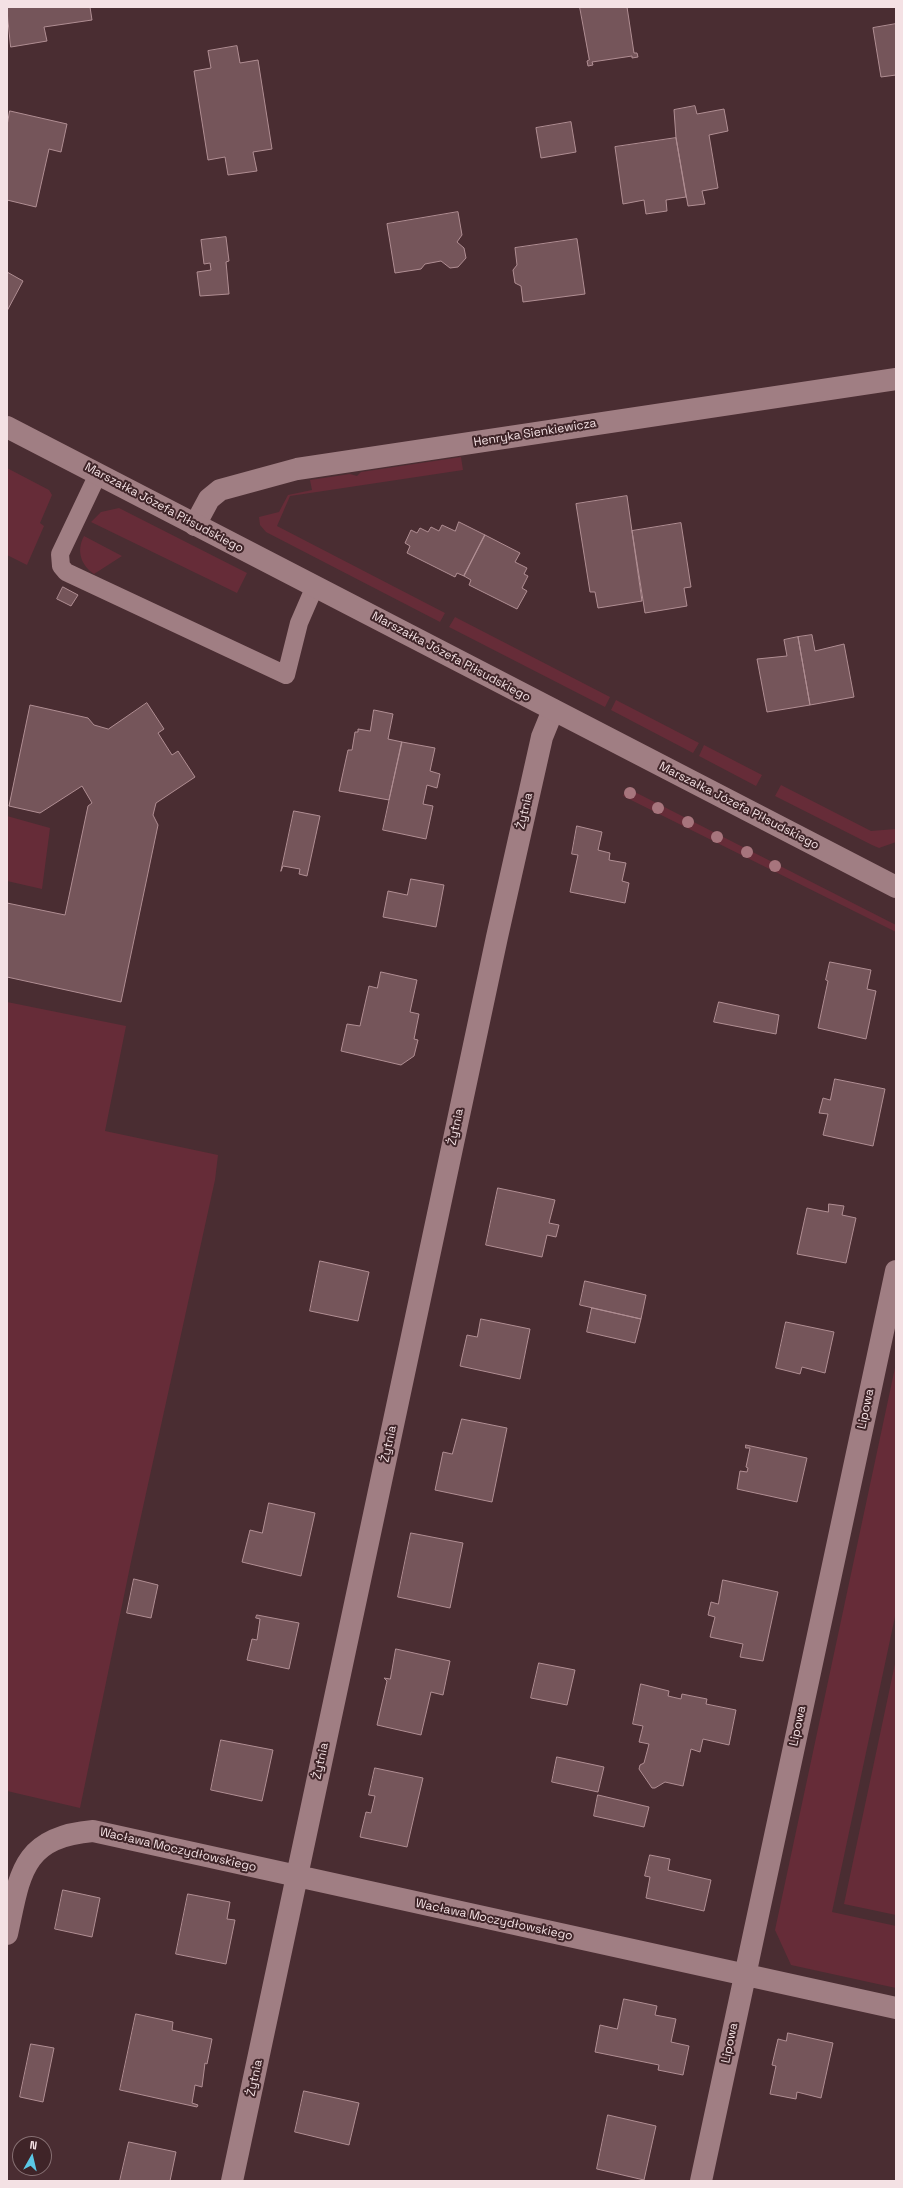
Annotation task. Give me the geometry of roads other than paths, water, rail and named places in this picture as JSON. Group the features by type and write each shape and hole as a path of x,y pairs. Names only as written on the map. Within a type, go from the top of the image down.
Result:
{"street":[{"name":"Henryka Sienkiewicza","path":"195,525 209,499 220,490 297,469 896,379"},
{"name":"Marszałka Józefa Piłsudskiego","path":"7,427 896,886"},
{"name":"Żytnia","path":"232,2181 494,952 542,737 553,710"},
{"name":"Lipowa","path":"701,2181 896,1271"},
{"name":"Wacława Moczydłowskiego","path":"7,1934 20,1877 27,1862 38,1849 50,1841 70,1833 93,1831 896,2008"}],"lane":[{"path":"98,474 60,554 61,566 66,572 286,675 299,623 315,586"}]}
